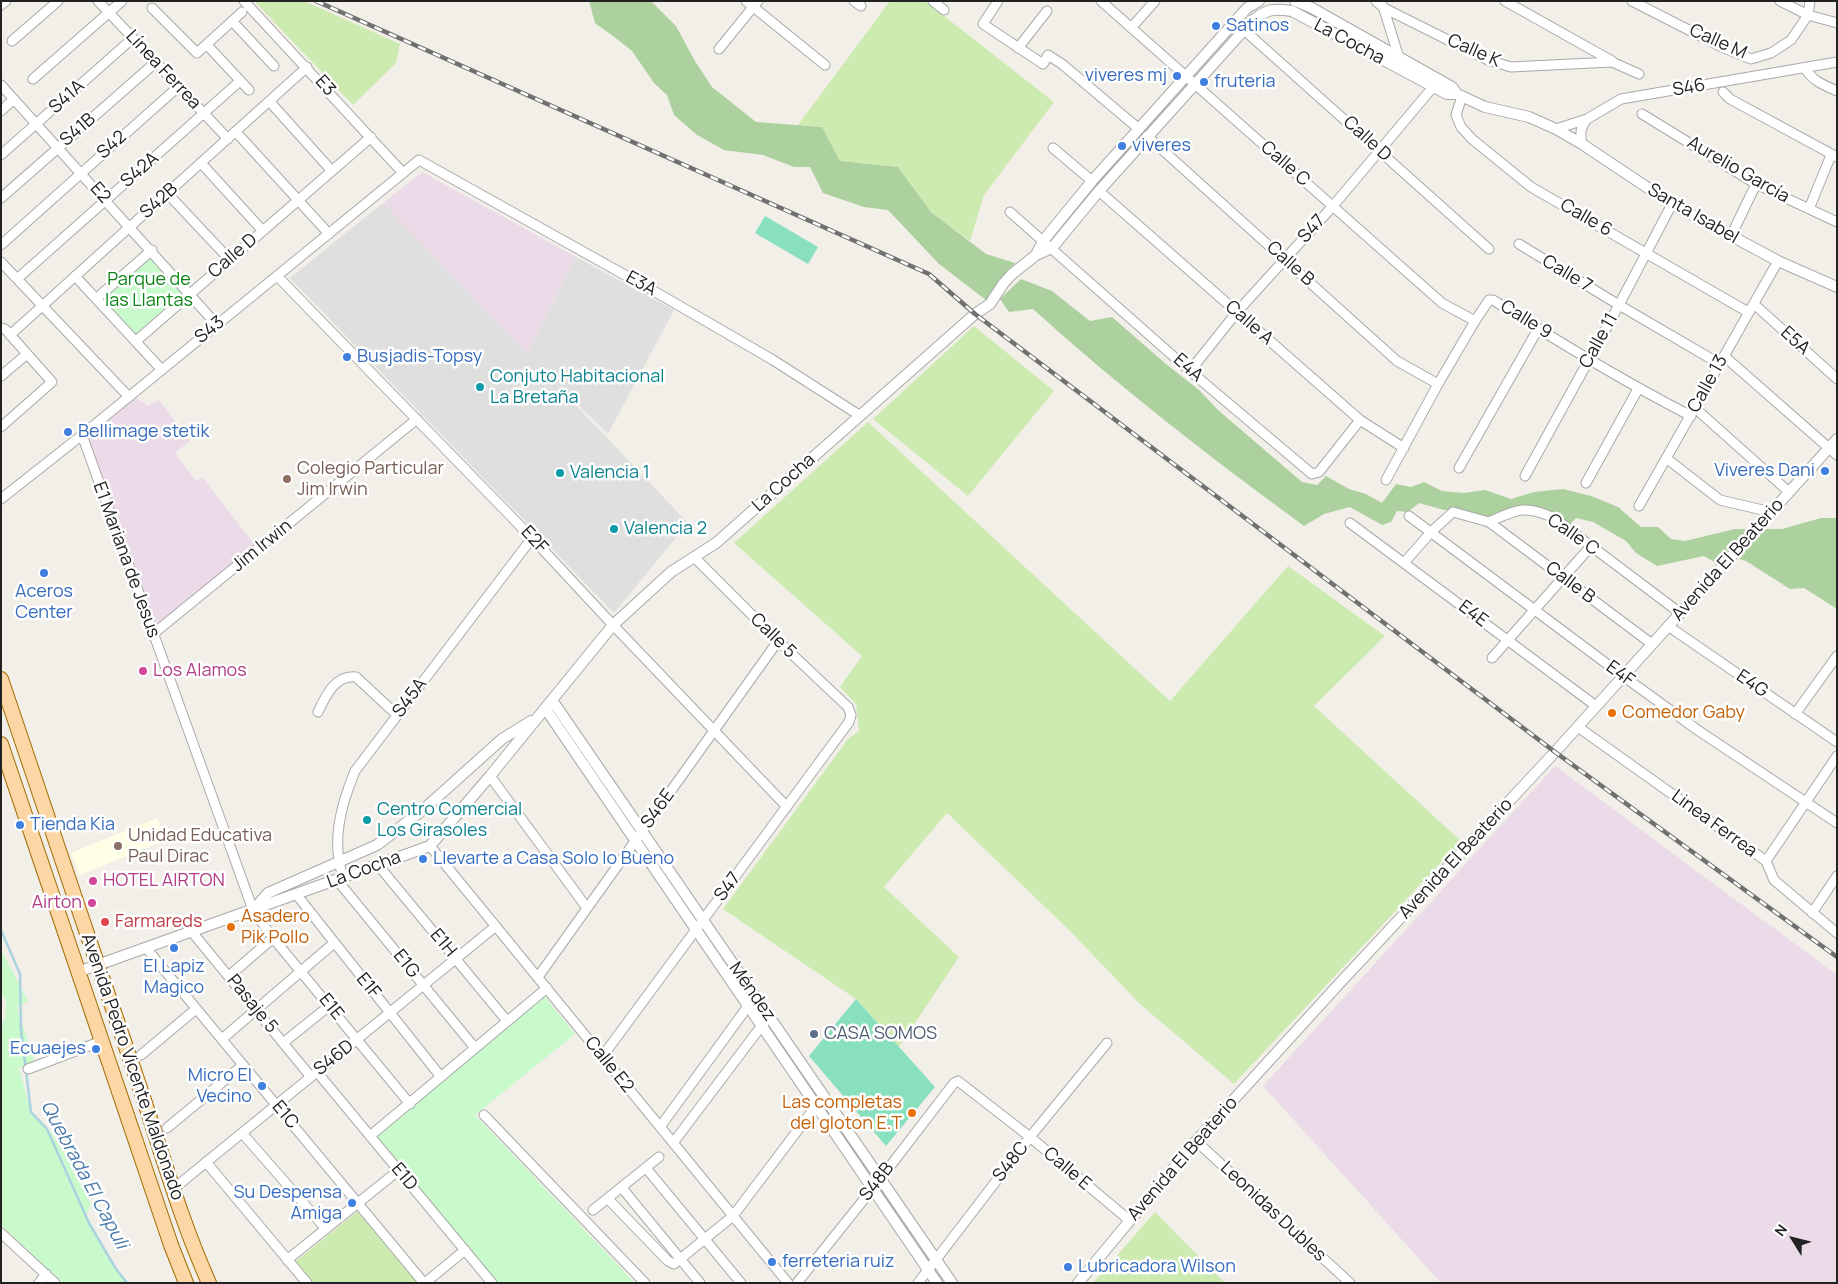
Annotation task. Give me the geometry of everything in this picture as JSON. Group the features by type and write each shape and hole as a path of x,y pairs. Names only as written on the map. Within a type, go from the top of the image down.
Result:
{"main road":[{"name":"Avenida Pedro Vicente Maldonado","path":"1,679 172,1190 209,1283"},
{"name":"Avenida Pedro Vicente Maldonado","path":"1,744 171,1245 186,1283"}],"street":[{"path":"1,5 6,1"},
{"path":"12,41 58,1"},
{"name":"Línea Ferrea","path":"98,1 228,139"},
{"path":"34,79 122,1"},
{"name":"E3","path":"244,1 403,173"},
{"path":"933,1 944,10"},
{"path":"998,1 983,24 1043,64 1048,55 1062,64 1139,129"},
{"name":"Calle C","path":"1100,1 1442,303 1474,321"},
{"path":"1131,28 1155,1"},
{"name":"La Cocha","path":"1036,255 1043,240 1184,76 1247,8 1259,1"},
{"name":"La Cocha","path":"1295,1 1312,8 1452,87 1459,95"},
{"name":"Calle K","path":"1376,1 1488,60 1511,67 1612,62"},
{"name":"Calle K","path":"1505,1 1612,62 1639,74"},
{"name":"Calle M","path":"1632,1 1722,47 1751,58 1771,53 1791,40 1808,15 1810,1"},
{"path":"1780,1 1808,15 1837,23"},
{"path":"719,49 753,3 825,65"},
{"path":"1383,5 1403,71"},
{"path":"152,8 195,52 199,52 242,12"},
{"name":"La Cocha","path":"78,972 430,846 490,776 613,625 671,572 716,543 995,298 1003,284 1036,255 1052,248 1147,136 1253,20 1264,12 1276,8 1292,11 1433,87 1447,94 1459,95"},
{"path":"1018,48 1047,11"},
{"path":"232,21 274,66"},
{"name":"Calle D","path":"1244,30 1488,249"},
{"name":"S41A","path":"1,155 133,38"},
{"path":"207,45 249,90"},
{"name":"S41B","path":"1,198 156,62"},
{"path":"1801,69 1837,62"},
{"name":"S42B","path":"10,334 307,67"},
{"path":"1801,69 1816,81 1837,90"},
{"name":"S46","path":"1556,129 1587,119 1621,99 1801,69"},
{"name":"S42A","path":"17,278 240,81"},
{"name":"E2","path":"1,85 152,250 217,325"},
{"name":"S42","path":"1,244 179,86"},
{"name":"S47","path":"1190,371 1237,312 1333,206 1433,87"},
{"path":"1723,92 1730,99 1834,156 1809,209"},
{"path":"1459,95 1485,107 1529,117 1556,129"},
{"name":"Calle 6","path":"1459,95 1456,115 1461,127 1472,139 1531,187 1748,312"},
{"path":"1,111 14,99"},
{"path":"270,102 331,170"},
{"name":"Aurelio García","path":"1642,114 1756,184 1837,222"},
{"path":"1582,144 1580,134 1582,126 1587,119"},
{"name":"Santa Isabel","path":"1556,129 1582,144 1672,204 1778,261 1837,286"},
{"path":"236,132 328,234"},
{"name":"Calle B","path":"1147,136 1398,361 1438,384"},
{"name":"Calle D","path":"136,341 371,137"},
{"path":"1053,148 1092,181"},
{"name":"S43","path":"1,499 129,397 418,160"},
{"name":"E3A","path":"418,160 773,360 859,416"},
{"path":"201,164 262,230"},
{"path":"1731,236 1756,184"},
{"name":"Calle A","path":"1099,191 1360,420 1404,448"},
{"path":"167,193 229,259"},
{"name":"Calle 11","path":"1525,476 1672,204"},
{"name":"E4A","path":"1010,212 1190,371 1312,474 1319,472 1360,420"},
{"name":"Calle 7","path":"1519,244 1619,305 1722,360 1837,455"},
{"path":"97,298 152,250"},
{"name":"Calle 13","path":"1639,506 1778,261"},
{"path":"1,262 129,397"},
{"path":"75,276 162,370"},
{"name":"E2F","path":"277,276 532,538 787,807"},
{"name":"Calle 9","path":"1386,480 1474,321 1485,304 1489,300 1493,300 1638,389 1693,412 1788,492"},
{"name":"E5A","path":"1754,304 1837,378"},
{"path":"1,328 10,334 52,382 1,426"},
{"path":"1459,468 1538,329"},
{"path":"1,376 28,354"},
{"path":"1586,483 1638,389"},
{"name":"Jim Irwin","path":"153,634 417,419"},
{"name":"E1 Mariana de Jesus","path":"82,435 253,910"},
{"name":"Avenida El Beaterio","path":"1078,1283 1196,1141 1578,727 1837,439"},
{"path":"1666,458 1720,500 1771,512"},
{"name":"Calle C","path":"1489,522 1515,510 1539,511 1554,518 1680,613"},
{"path":"1404,563 1431,532 1454,512 1489,522"},
{"name":"E4F","path":"1409,516 1699,731 1837,823"},
{"name":"Calle B","path":"1489,522 1652,644"},
{"name":"E4E","path":"1350,523 1596,706"},
{"name":"S45A","path":"340,879 338,825 345,796 355,771 532,538"},
{"path":"1492,658 1590,546"},
{"name":"Calle 5","path":"694,556 778,641 848,706 851,715"},
{"name":"E4G","path":"1668,626 1837,742"},
{"name":"S46E","path":"538,977 778,641"},
{"path":"1795,714 1837,656"},
{"path":"318,712 326,694 337,683 348,676 356,677 398,715"},
{"name":"Méndez","path":"549,704 642,832 952,1283"},
{"name":"Méndez","path":"549,704 635,841 937,1283"},
{"name":"S47","path":"602,1057 850,722 851,715"},
{"name":"La Cocha","path":"253,910 268,893 377,845 424,809 502,739 538,717"},
{"name":"Linea Ferrea","path":"1578,727 1766,861 1774,880 1837,933"},
{"path":"1766,861 1837,756"},
{"path":"490,776 587,908"},
{"name":"Calle E2","path":"430,846 788,1283"},
{"name":"E1H","path":"378,865 508,1021"},
{"path":"1812,913 1837,876"},
{"name":"E1G","path":"340,879 476,1048"},
{"name":"E1F","path":"296,894 441,1077"},
{"name":"E1E","path":"253,910 273,938 410,1104"},
{"name":"S46D","path":"172,1190 496,926"},
{"name":"Pasaje 5","path":"192,932 283,1042 314,1074"},
{"path":"229,976 273,938"},
{"path":"222,1039 334,943"},
{"name":"E1C","path":"146,948 425,1283"},
{"path":"370,1136 547,988"},
{"path":"660,1127 755,996"},
{"path":"283,1042 330,1006"},
{"path":"141,1055 196,1009"},
{"path":"673,1143 769,1016"},
{"path":"28,1069 102,1041"},
{"name":"S48C","path":"918,1283 1030,1137 1107,1043"},
{"path":"167,1128 243,1064"},
{"name":"E1D","path":"314,1074 399,1170 492,1283"},
{"name":"Calle E","path":"958,1081 1030,1137 1129,1220"},
{"name":"S48B","path":"797,1283 954,1083 958,1081"},
{"path":"608,1199 668,1261 674,1264 733,1216 824,1096"},
{"path":"484,1115 645,1283"},
{"path":"242,1133 326,1229"},
{"name":"Leonidas Dubles","path":"1196,1141 1350,1283"},
{"path":"593,1210 659,1157"},
{"path":"206,1162 307,1283"},
{"path":"646,1168 741,1283"},
{"path":"287,1260 399,1170"},
{"path":"622,1188 700,1283"},
{"path":"1,1233 55,1283"},
{"path":"425,1283 465,1250"},
{"path":"38,1283 46,1274"}],"shaded area":[{"path":"422,172 576,257 527,354 383,203"},
{"path":"383,203 527,354 576,257 674,310 608,434 550,378 688,523 614,613 290,278"},
{"path":"132,395 148,406 159,400 190,441 175,453 196,481 202,477 258,549 153,634 82,435"},
{"path":"1555,766 1837,975 1837,1283 1441,1283 1263,1086"},
{"name":"Unidad Educativa Paul Dirac","path":"157,818 166,840 79,875 71,853"}],"green space":[{"path":"254,1 304,1 400,44 396,63 353,105"},
{"path":"589,1 651,1 676,26 712,87 756,122 822,127 840,161 898,167 931,212 986,254 1015,263 986,300 939,264 888,210 864,207 823,193 810,167 794,167 763,155 724,150 697,135 674,115 667,95 654,83 632,51 595,23"},
{"path":"890,1 925,1 1054,102 984,195 970,241 931,212 898,167 840,161 822,127 798,125"},
{"path":"765,216 818,247 808,264 755,233"},
{"name":"Parque de las Llantas","path":"151,253 187,292 133,338 101,299"},
{"path":"1021,279 1052,291 1090,321 1112,317 1199,390 1218,410 1302,482 1317,485 1326,476 1349,489 1366,494 1382,503 1396,484 1411,487 1424,482 1442,491 1464,493 1485,490 1511,499 1534,492 1563,489 1591,496 1618,507 1641,527 1658,527 1671,539 1685,541 1735,529 1782,529 1821,518 1837,518 1837,609 1804,588 1790,589 1746,561 1725,555 1716,563 1704,556 1657,566 1636,553 1626,541 1593,522 1576,518 1570,524 1540,507 1515,507 1486,518 1458,509 1444,510 1419,503 1408,512 1397,511 1391,522 1382,525 1350,507 1324,514 1304,526 1166,421 1033,309 1009,312 1000,299"},
{"path":"974,326 1054,391 968,496 873,419"},
{"path":"868,422 1170,701 1288,566 1385,636 1314,706 1462,842 1234,1084 1140,1004 1069,930 947,813 884,887 959,957 899,1047 856,999 723,909 848,739 859,731 856,704 840,687 862,656 734,543"},
{"path":"1,949 28,1001 17,1007 35,1063 19,1068 31,1112 50,1131 65,1153 91,1204 86,1215 116,1269 127,1283 63,1283 1,1225 1,1027 5,1018 6,1001 1,992"},
{"path":"544,996 575,1034 475,1115 635,1283 497,1283 376,1136"},
{"path":"856,999 935,1087 886,1146 809,1056"},
{"path":"359,1210 418,1283 313,1283 295,1262"},
{"path":"1155,1212 1225,1283 1093,1283"}],"waterway":[{"name":"Quebrada El Capuli","path":"1,930 20,974 21,1030 31,1112 47,1129 89,1223 116,1269 127,1283"}],"railway":[{"path":"316,1 929,274 975,314 1555,752 1837,957"}],"place":[{"name":"Satinos","path":"1216,26"},
{"name":"viveres mj","path":"1177,76"},
{"name":"fruteria","path":"1204,82"},
{"name":"viveres","path":"1122,146"},
{"name":"Busjadis-Topsy","path":"347,357"},
{"name":"Conjuto Habitacional La Bretaña","path":"480,387"},
{"name":"Bellimage stetik","path":"68,432"},
{"name":"Viveres Dani","path":"1825,471"},
{"name":"Valencia 1","path":"560,473"},
{"name":"Colegio Particular Jim Irwin","path":"287,479"},
{"name":"Valencia 2","path":"614,529"},
{"name":"Aceros Center","path":"44,573"},
{"name":"Los Alamos","path":"143,671"},
{"name":"Comedor Gaby","path":"1612,713"},
{"name":"Centro Comercial Los Girasoles","path":"367,820"},
{"name":"Tienda Kia","path":"20,825"},
{"name":"Unidad Educativa Paul Dirac","path":"118,846"},
{"name":"Llevarte a Casa Solo lo Bueno","path":"423,859"},
{"name":"HOTEL AIRTON","path":"93,881"},
{"name":"Airton","path":"92,903"},
{"name":"Farmareds","path":"105,922"},
{"name":"Asadero Pik Pollo","path":"231,927"},
{"name":"El Lapiz Magico","path":"174,948"},
{"name":"CASA SOMOS","path":"814,1034"},
{"name":"Ecuaejes","path":"96,1049"},
{"name":"Micro El Vecino","path":"262,1086"},
{"name":"Las completas del gloton E.T","path":"912,1113"},
{"name":"Su Despensa Amiga","path":"352,1203"},
{"name":"ferreteria ruiz","path":"772,1262"},
{"name":"Lubricadora Wilson","path":"1068,1267"}]}
